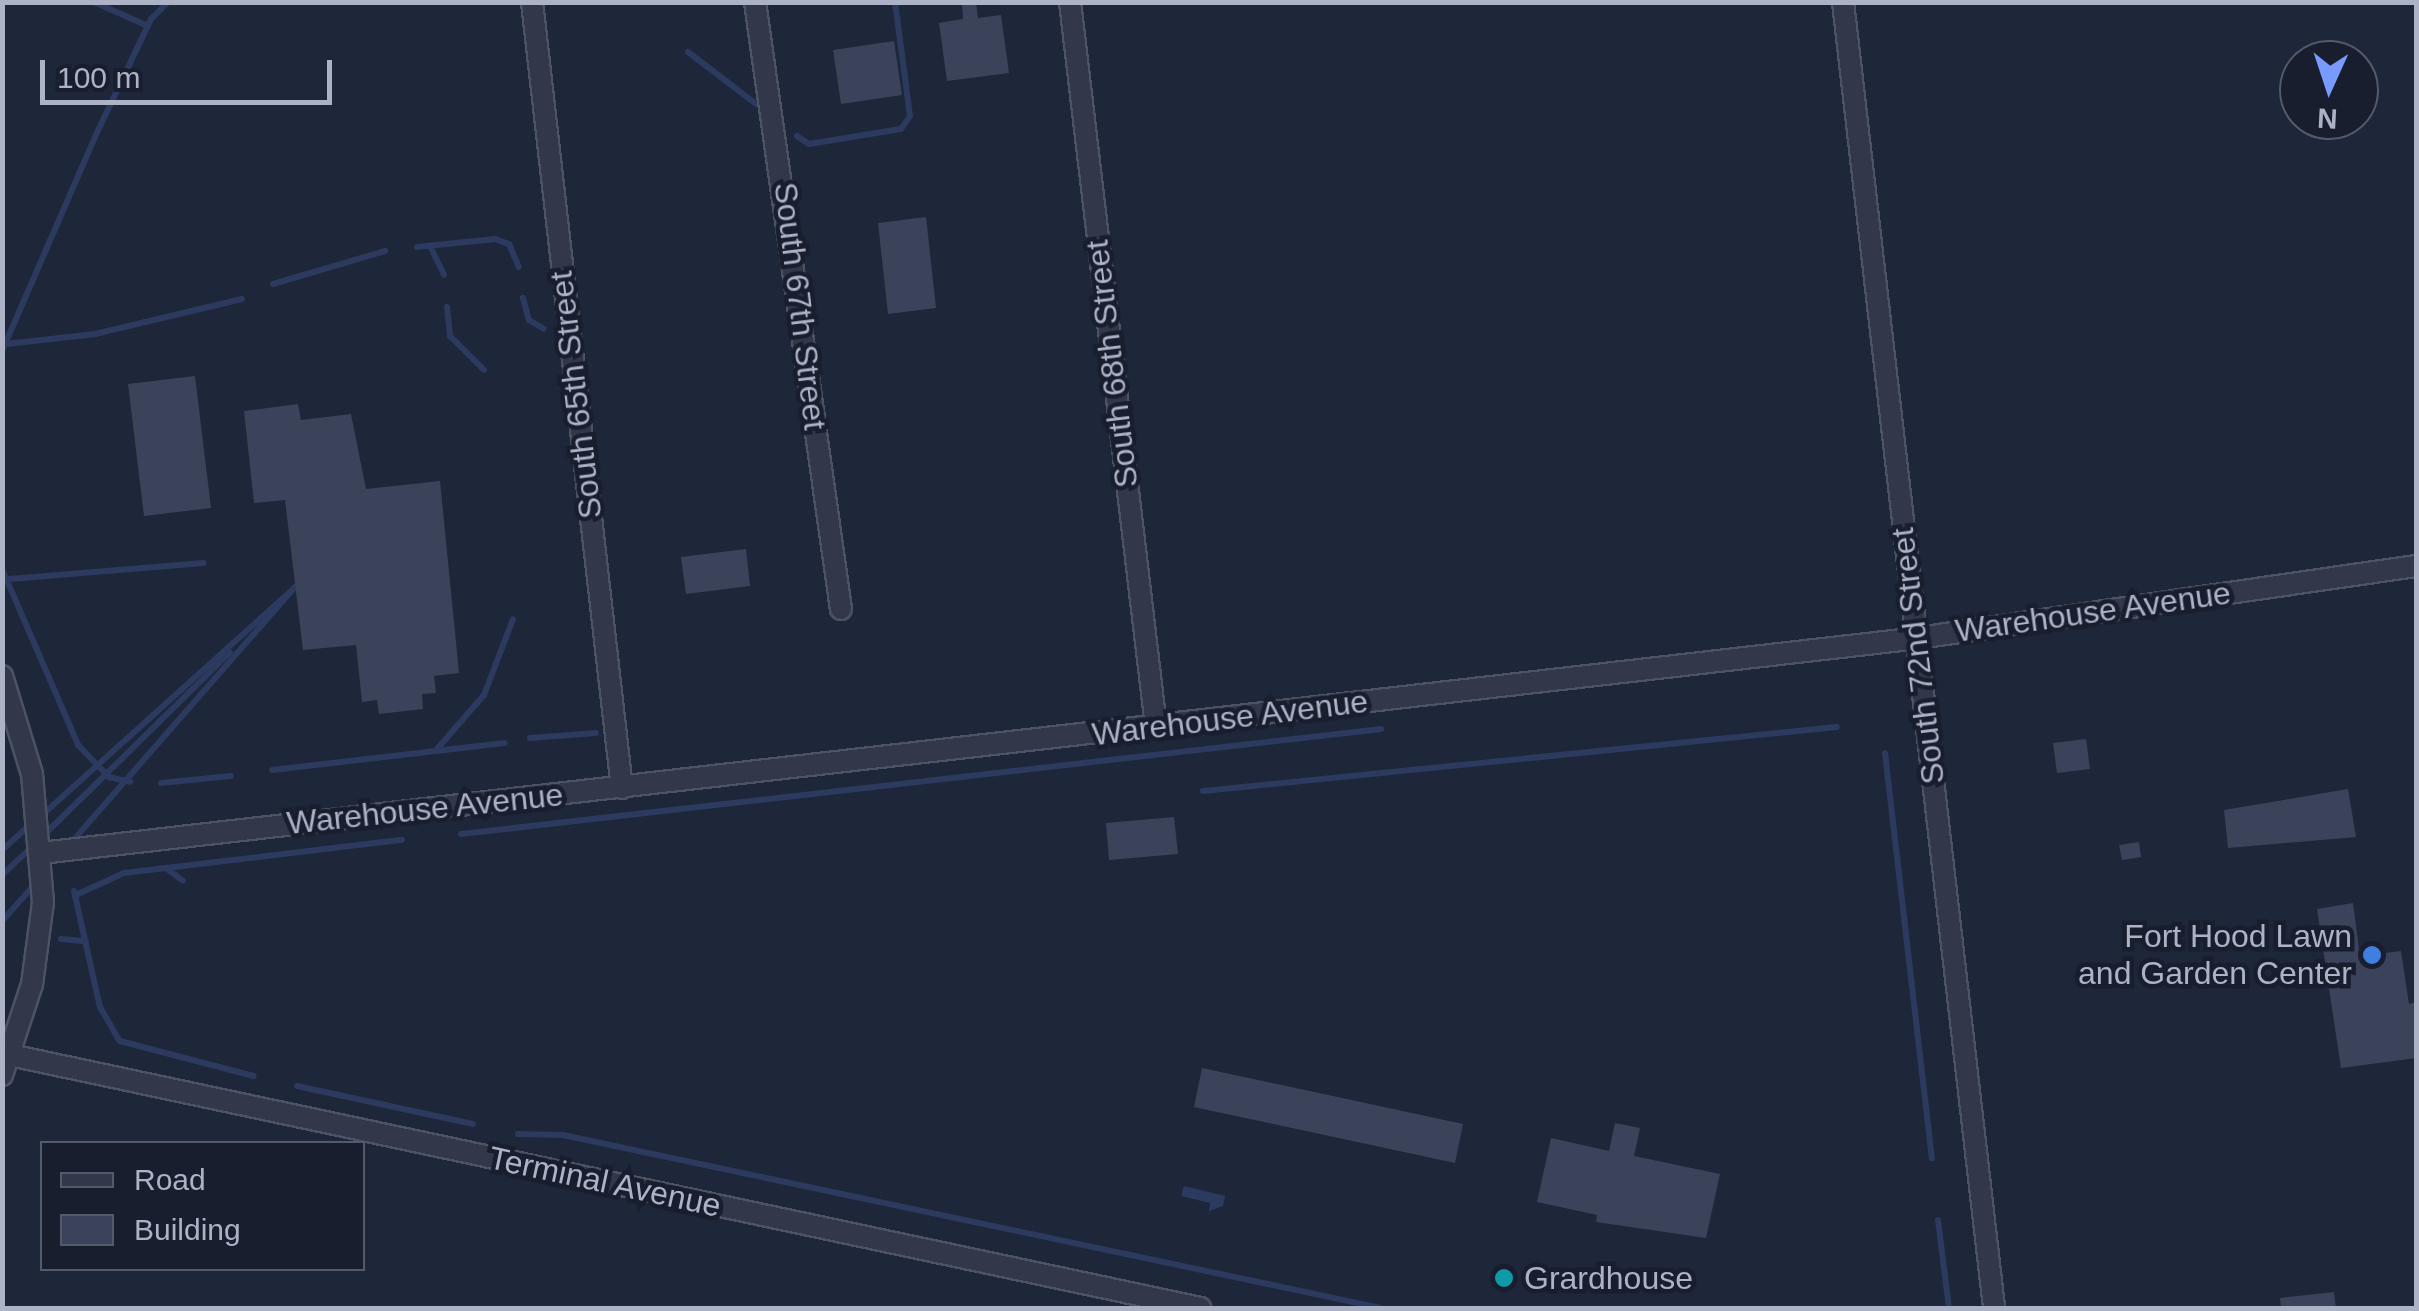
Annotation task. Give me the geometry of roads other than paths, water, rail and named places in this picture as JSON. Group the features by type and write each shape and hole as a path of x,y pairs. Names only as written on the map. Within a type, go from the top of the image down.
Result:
{"street":[{"name":"South 65th Street","path":"532,2 622,788"},
{"name":"South 67th Street","path":"755,2 842,609"},
{"name":"South 68th Street","path":"1070,2 1156,726"},
{"name":"South 72nd Street","path":"1843,2 1994,1308"},
{"name":"Warehouse Avenue","path":"41,853 1918,638 2416,566"},
{"path":"2,676 32,774 41,853 36,960 6,1065"},
{"name":"Terminal Avenue","path":"6,1065 1200,1308"}],"water":[{"path":"1184,1186 1225,1196 1223,1206 1209,1211 1210,1203 1181,1196"}],"waterway":[{"path":"94,2 148,26"},
{"path":"2,351 151,19 168,2"},
{"path":"797,136 809,144 901,129 910,116 895,2"},
{"path":"688,52 756,104"},
{"path":"417,247 495,239 509,244 519,267"},
{"path":"430,246 444,275"},
{"path":"273,284 385,251"},
{"path":"523,298 529,320 544,329"},
{"path":"6,344 95,334 242,299"},
{"path":"447,307 450,336 484,370"},
{"path":"9,579 203,563"},
{"path":"2,569 78,745 109,777 130,782"},
{"path":"41,816 295,587 71,843"},
{"path":"437,749 484,695 513,619"},
{"path":"43,836 230,652"},
{"path":"1203,791 1837,727"},
{"path":"461,834 1381,729"},
{"path":"530,738 596,733"},
{"path":"272,770 504,743"},
{"path":"1885,753 1932,1158"},
{"path":"161,783 231,776"},
{"path":"2,850 31,824"},
{"path":"78,894 124,873 402,840"},
{"path":"2,875 34,845"},
{"path":"166,868 183,881"},
{"path":"2,921 36,883"},
{"path":"74,891 100,1007 120,1041 253,1076"},
{"path":"61,939 86,941"},
{"path":"297,1086 473,1124"},
{"path":"518,1134 563,1135 1381,1308"},
{"path":"1938,1220 1949,1308"}],"place":[{"name":"Fort Hood Lawn and Garden Center","path":"2372,955"},
{"name":"Grardhouse","path":"1504,1278"}]}
